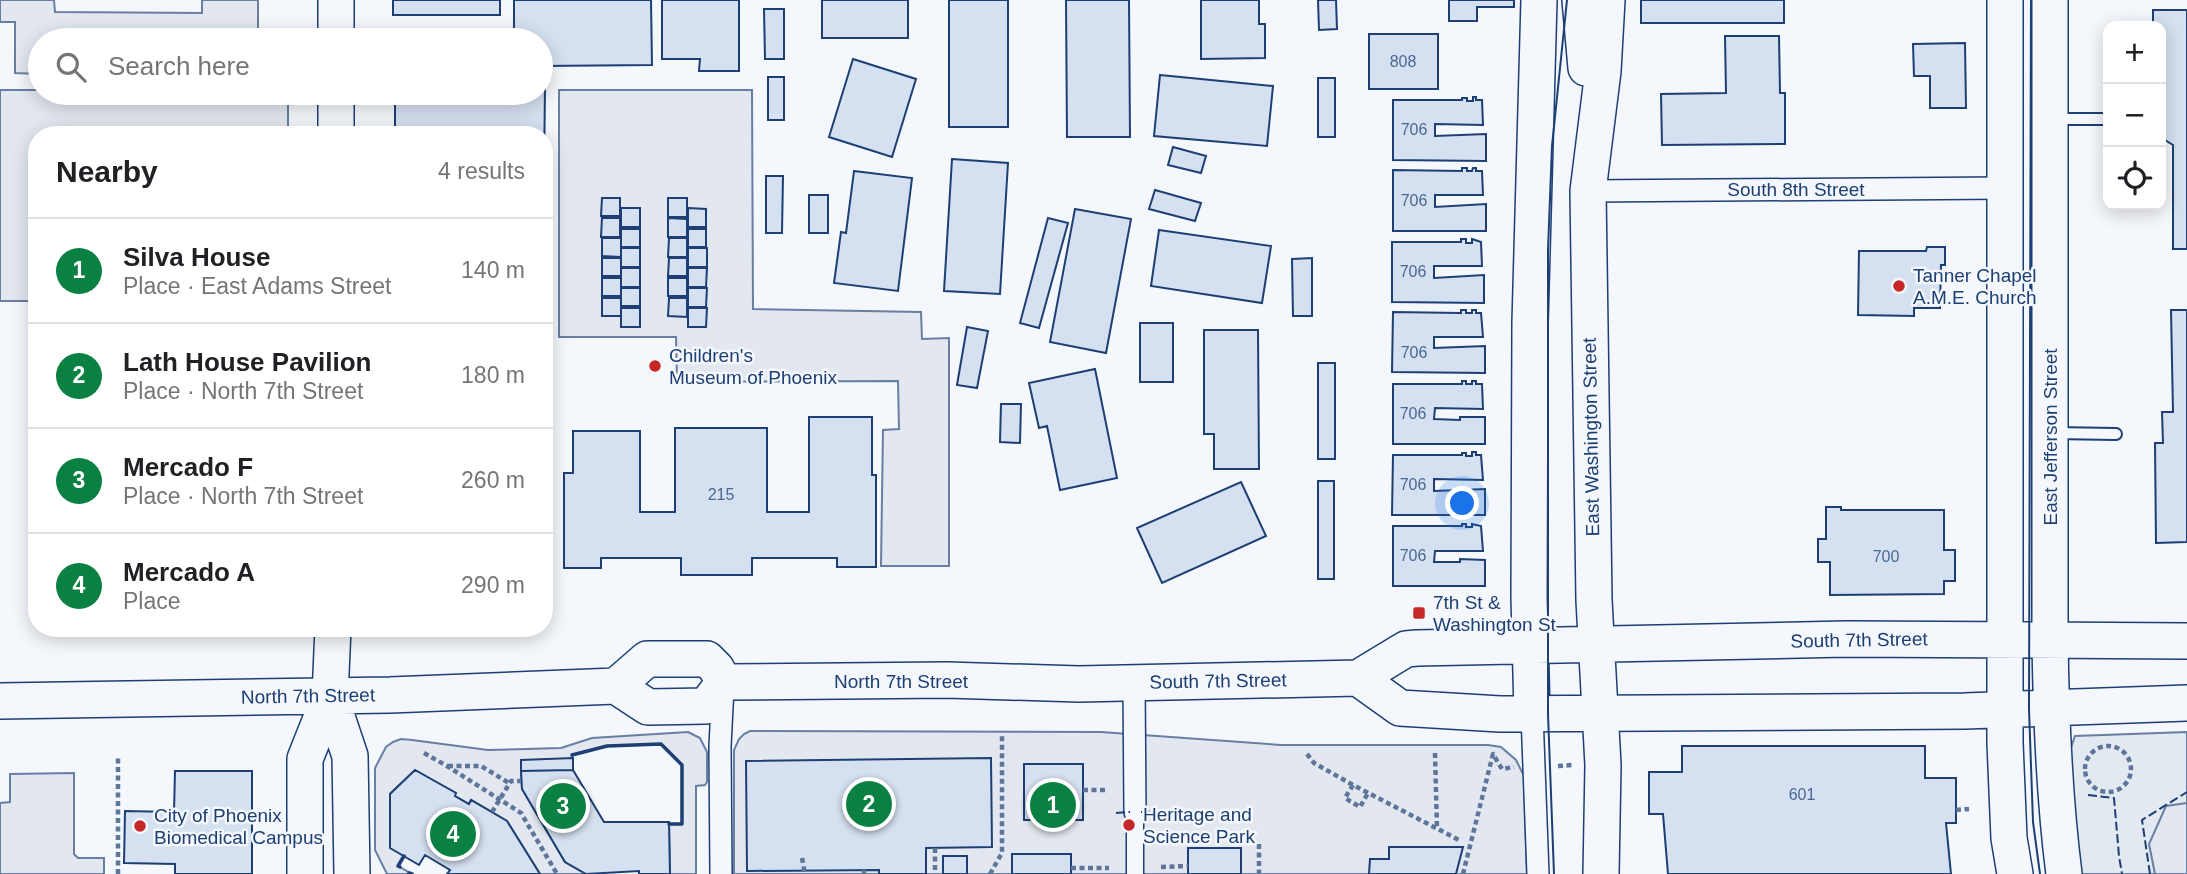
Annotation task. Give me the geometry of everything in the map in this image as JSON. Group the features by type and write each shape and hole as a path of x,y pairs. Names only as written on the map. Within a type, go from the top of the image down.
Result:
{"main road":[{"path":"336,0 336,28"},
{"path":"1532,715 1530,323 1539,0"},
{"path":"1580,0 1587,79 1588,191"},
{"name":"East Washington Street","path":"1601,874 1603,765 1595,645 1588,191 1603,71 1607,0"},
{"path":"2005,0 2005,710 2009,838 2015,874"},
{"name":"East Jefferson Street","path":"2050,0 2051,708 2057,820 2064,874"},
{"path":"336,105 336,126"},
{"path":"305,874 305,759 330,696 333,637"},
{"name":"South 7th Street","path":"1530,646 1730,641 2187,641"},
{"path":"1530,646 1406,649 1357,678 1400,708 1532,715 2005,710 2187,703"},
{"path":"647,659 707,659 724,682 706,706 648,707 616,686 647,659"},
{"name":"South 7th Street","path":"1079,684 1357,678"},
{"name":"North 7th Street","path":"724,682 947,680 1079,684"},
{"name":"North 7th Street","path":"0,701 330,696 616,686"},
{"path":"330,696 350,756 352,874"}],"street":[{"name":"South 8th Street","path":"1588,191 2004,188"},
{"path":"721,874 720,746 724,682"},
{"path":"1134,683 1135,874"},
{"path":"1532,715 1538,874"}],"lane":[{"path":"2050,119 2103,119"},
{"path":"2050,433 2116,434"}],"path":[{"path":"990,874 1002,853 1002,734"},
{"path":"2112,746 2122,750 2127,756 2131,772 2129,779 2119,789 2103,791 2089,780 2085,767 2087,760 2097,749 2112,746"},
{"path":"424,753 521,813 557,874"},
{"path":"1435,753 1437,830"},
{"path":"1307,754 1314,764 1461,841"},
{"path":"1463,874 1493,754 1502,769"},
{"path":"118,757 118,874"},
{"path":"1558,766 1572,765"},
{"path":"447,766 481,766 509,783"},
{"path":"492,812 509,783 522,781"},
{"path":"1353,785 1345,798 1360,807 1368,793"},
{"path":"1083,790 1108,790"},
{"path":"1956,810 1969,809"},
{"path":"1259,844 1259,874"},
{"path":"935,848 935,874"},
{"path":"802,858 805,874"},
{"path":"1161,867 1188,866"},
{"path":"1071,868 1109,868"}],"shaded area":[{"path":"0,0 54,0 55,12 202,13 202,0 258,0 258,28 28,28 28,74 15,73 15,22 0,22"},
{"path":"0,90 28,90 28,105 288,105 288,126 28,126 28,301 0,301"},
{"path":"559,90 752,90 753,309 921,312 922,339 949,338 949,566 881,566 883,430 899,429 898,381 677,382 676,337 559,337"},
{"name":"Heritage and Science Park","path":"750,731 1101,732 1281,745 1501,747 1516,760 1524,776 1527,874 734,874 734,750 739,739"},
{"path":"688,732 700,738 707,752 707,782 705,785 696,786 696,874 670,874 669,824 682,824 682,765 661,744 607,746 572,755 573,770 521,771 522,789 565,862 586,874 540,874 507,821 471,800 469,804 415,770 390,794 390,847 404,856 398,866 412,874 387,874 375,850 375,768 386,747 393,742 401,739 488,750 561,748 592,738"},
{"path":"2187,732 2187,874 2075,874 2069,753 2075,736"},
{"path":"74,773 74,854 78,858 104,858 104,874 0,874 0,803 10,802 10,774"},
{"path":"2187,803 2187,874 2155,874 2149,844 2166,806"}],"building":[{"path":"393,0 500,0 500,15 393,15"},
{"path":"514,0 651,0 652,65 553,66 553,28 514,28"},
{"path":"662,0 739,0 739,71 699,71 700,59 662,59"},
{"path":"822,0 908,0 908,38 822,38"},
{"path":"949,0 1008,0 1008,127 949,127"},
{"path":"1066,0 1129,0 1130,137 1067,137"},
{"path":"1201,0 1259,0 1259,24 1265,24 1265,58 1201,59"},
{"path":"1318,0 1336,0 1337,29 1319,30"},
{"path":"1449,0 1514,0 1514,7 1477,7 1477,21 1449,21"},
{"path":"1641,0 1784,0 1784,23 1641,23"},
{"path":"764,9 784,9 784,59 765,59"},
{"path":"2153,10 2187,10 2187,249 2173,249 2173,145 2166,141 2166,21 2153,21"},
{"path":"1369,34 1438,34 1438,89 1369,89"},
{"path":"1725,36 1779,36 1780,93 1785,93 1785,144 1662,145 1661,94 1726,93"},
{"path":"1965,43 1966,108 1930,108 1930,76 1914,76 1913,44"},
{"path":"853,59 916,79 892,157 829,137"},
{"path":"1160,75 1273,86 1267,146 1154,136"},
{"path":"768,77 784,77 784,120 768,120"},
{"path":"1318,78 1335,78 1335,137 1318,137"},
{"path":"1473,97 1482,100 1483,125 1435,124 1435,136 1486,134 1486,161 1393,160 1393,100 1467,98 1467,101 1473,101"},
{"path":"395,105 545,105 545,126 395,126"},
{"path":"1173,147 1206,156 1201,173 1168,165"},
{"path":"952,159 1008,163 1000,294 944,291"},
{"path":"1462,168 1467,168 1467,171 1476,168 1476,171 1482,171 1483,195 1435,195 1435,207 1486,204 1486,231 1393,231 1393,170 1462,171"},
{"path":"854,171 912,178 898,291 834,283 841,232 846,233"},
{"path":"766,176 783,176 782,233 766,233"},
{"path":"1155,190 1201,203 1195,221 1149,209"},
{"path":"809,195 828,195 828,233 809,233"},
{"path":"602,198 620,198 620,216 601,216"},
{"path":"668,198 687,198 687,217 668,217"},
{"path":"621,208 640,208 640,227 621,227"},
{"path":"688,208 706,209 706,227 688,227"},
{"path":"1075,209 1131,219 1106,353 1050,342"},
{"path":"602,218 620,218 620,237 601,237"},
{"path":"668,218 687,219 687,237 668,237"},
{"path":"1048,218 1068,223 1039,328 1020,323"},
{"path":"621,229 640,229 640,247 621,247"},
{"path":"688,229 706,229 706,247 688,247"},
{"path":"1159,230 1271,246 1262,303 1151,286"},
{"path":"602,238 621,238 621,257 602,256"},
{"path":"669,238 687,238 687,257 668,257"},
{"path":"1461,239 1466,239 1466,243 1472,243 1472,239 1481,242 1482,266 1434,266 1434,278 1484,275 1484,303 1392,302 1392,242 1461,242"},
{"name":"Tanner Chapel A.M.E. Church","path":"1927,247 1945,247 1945,265 1941,265 1940,308 1914,308 1914,316 1858,315 1859,251 1926,251"},
{"path":"621,248 640,248 640,267 621,267"},
{"path":"688,248 707,248 707,267 688,267"},
{"path":"602,258 621,258 621,276 602,276"},
{"path":"669,258 687,258 687,276 668,276"},
{"path":"1312,258 1312,316 1293,316 1292,259"},
{"path":"621,268 640,268 640,287 621,287"},
{"path":"688,268 707,268 706,287 688,287"},
{"path":"602,278 621,278 621,296 602,296"},
{"path":"668,278 687,278 687,296 668,296"},
{"path":"621,288 640,288 640,306 621,306"},
{"path":"688,288 707,288 706,307 688,307"},
{"path":"602,298 621,298 621,316 602,316"},
{"path":"669,298 687,298 687,317 668,316"},
{"path":"621,308 640,308 640,327 621,327"},
{"path":"688,308 707,308 706,327 688,327"},
{"path":"1461,310 1472,313 1472,310 1476,310 1476,313 1481,313 1483,337 1434,337 1434,348 1485,346 1485,373 1392,372 1393,312 1461,313"},
{"path":"2171,310 2187,310 2187,542 2156,543 2155,443 2163,443 2162,412 2173,412"},
{"path":"1140,323 1173,323 1173,382 1140,382"},
{"path":"967,327 988,331 977,388 957,385"},
{"path":"1204,330 1258,330 1259,469 1214,469 1214,434 1204,434"},
{"path":"1318,363 1335,363 1335,459 1318,459"},
{"path":"1095,369 1117,478 1060,490 1047,426 1039,428 1029,383"},
{"path":"1462,381 1466,381 1466,384 1476,381 1476,384 1482,384 1483,409 1435,408 1434,419 1485,417 1485,444 1393,444 1393,384 1462,384"},
{"path":"1001,404 1021,404 1020,443 1000,442"},
{"path":"809,417 872,417 872,475 876,475 876,567 837,567 837,558 752,558 752,575 681,575 681,558 601,558 601,568 564,568 564,473 573,473 573,431 640,431 640,512 675,512 675,428 767,428 767,512 809,512"},
{"path":"1472,452 1481,455 1483,480 1434,479 1434,491 1485,489 1485,515 1392,515 1393,455 1466,453 1466,456 1472,456"},
{"path":"1318,481 1334,481 1334,579 1318,579"},
{"path":"1241,482 1266,536 1162,583 1137,528"},
{"path":"1826,507 1841,507 1841,510 1944,510 1944,550 1955,550 1955,581 1944,581 1944,594 1830,595 1830,562 1818,562 1818,539 1826,539"},
{"path":"1466,524 1466,527 1472,527 1472,524 1481,526 1483,551 1435,551 1434,562 1485,560 1485,586 1393,586 1393,526"},
{"path":"1682,746 1925,746 1925,778 1956,778 1956,823 1946,823 1951,874 1668,874 1663,814 1649,814 1649,772 1682,772"},
{"path":"573,758 573,770 521,771 521,760"},
{"path":"991,758 992,847 926,848 926,874 879,874 879,870 747,871 746,761"},
{"path":"1024,764 1083,764 1083,820 1024,820"},
{"path":"415,770 456,793 455,796 469,804 471,800 507,821 540,874 447,874 450,870 425,855 419,865 390,848 390,794"},
{"path":"573,770 604,822 669,822 670,874 639,874 639,871 586,874 565,862 522,789 521,771"},
{"path":"175,771 252,771 252,874 175,874 175,864 124,863 125,811 174,812"},
{"path":"1389,847 1463,847 1456,874 1369,874 1370,859 1389,859"},
{"path":"1188,848 1241,848 1241,874 1188,874"},
{"path":"1012,854 1071,854 1071,874 1012,874"},
{"path":"943,856 967,856 967,874 943,874"}],"tram line":[{"path":"1554,874 1548,714 1548,250 1552,146 1567,0"},
{"path":"2031,0 2029,709 2033,822 2040,874"}],"fence":[{"path":"2150,874 2142,820 2187,792"},
{"path":"2088,795 2114,798 2122,874"},
{"path":"1141,812 1156,811"},
{"path":"1116,813 1130,812"}],"wall":[{"path":"572,755 607,746 661,744 682,765 682,824 669,824"},
{"path":"400,867 398,866 404,856"}],"place":[{"name":"Tanner Chapel A.M.E. Church","path":"1899,286"},
{"name":"Children's Museum of Phoenix","path":"655,366"},
{"name":"7th St & Washington St","path":"1419,613"},
{"name":"Lath House Pavilion","path":"869,804"},
{"name":"Silva House","path":"1053,805"},
{"name":"Mercado F","path":"563,806"},
{"name":"Heritage and Science Park","path":"1129,825"},
{"name":"City of Phoenix Biomedical Campus","path":"140,826"},
{"name":"Mercado A","path":"453,834"}]}
